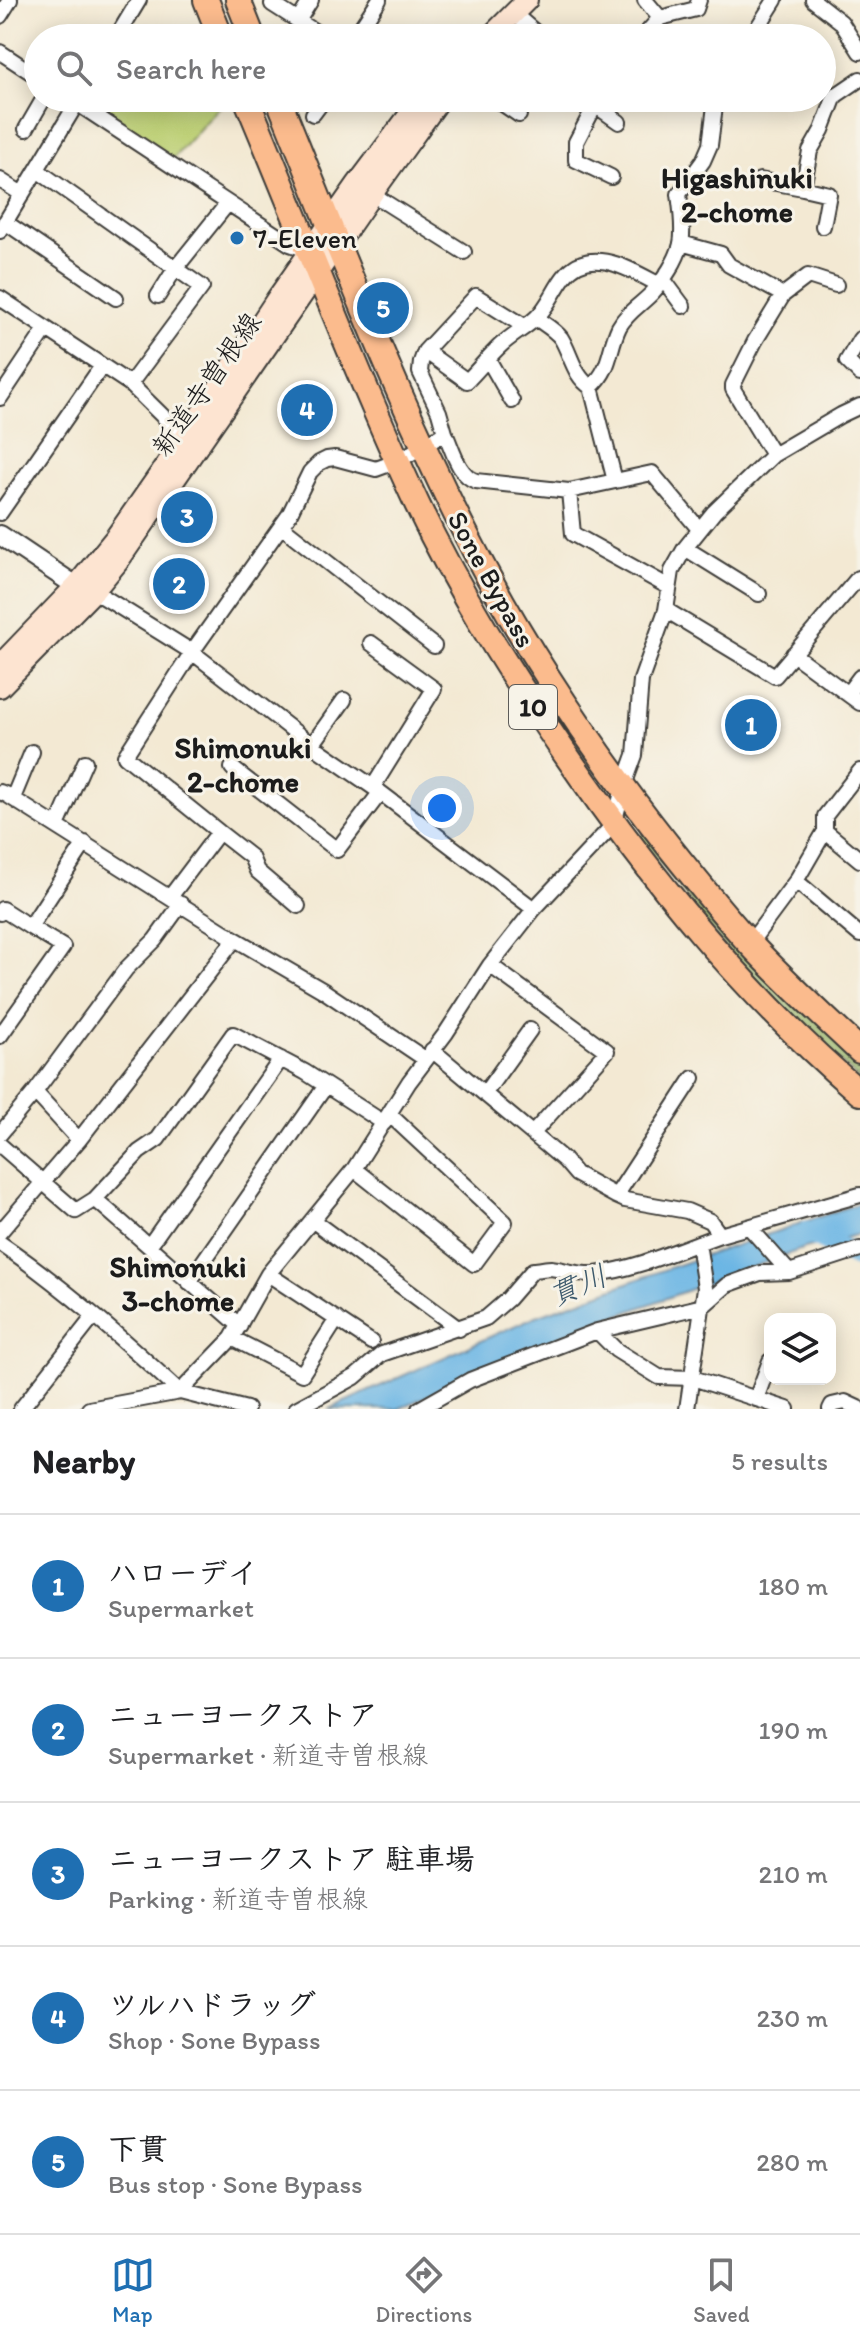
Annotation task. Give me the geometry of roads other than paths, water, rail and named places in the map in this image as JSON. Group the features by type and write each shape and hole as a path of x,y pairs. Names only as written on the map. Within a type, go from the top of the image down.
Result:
{"highway":[{"path":"206,0 215,24"},
{"path":"238,0 247,24"},
{"name":"Sone Bypass","path":"252,112 417,505 460,588 509,671 655,879 777,1016 860,1093"},
{"name":"Sone Bypass","path":"284,112 424,447 489,579 532,652 623,788 704,890 798,994 860,1051"}],"main road":[{"path":"490,24 516,4"},
{"path":"500,24 516,4"},
{"name":"新道寺曽根線","path":"334,235 358,183 414,112"},
{"name":"新道寺曽根線","path":"0,687 85,588 115,538 185,438 314,261 372,194 417,112"},
{"name":"新道寺曽根線","path":"0,665 117,563 314,261"}],"street":[{"path":"0,16 10,0"},
{"path":"124,24 139,0"},
{"path":"298,21 311,0"},
{"path":"363,24 379,0"},
{"path":"645,0 660,18"},
{"path":"655,24 660,18 696,9 699,0"},
{"path":"760,24 775,0"},
{"path":"813,0 841,22 860,52"},
{"path":"272,4 303,24"},
{"path":"516,4 531,24"},
{"path":"0,52 24,68"},
{"path":"836,95 860,79"},
{"path":"26,129 36,112"},
{"path":"68,112 3,226 116,298"},
{"path":"93,112 314,261"},
{"path":"515,112 519,115"},
{"path":"592,112 576,142 576,160 611,177"},
{"path":"608,112 619,122"},
{"path":"591,387 606,369 623,320 654,291 681,243 679,194 703,161 710,145 714,112"},
{"path":"803,188 810,151 829,112"},
{"path":"37,170 202,287 130,384"},
{"path":"0,180 22,194"},
{"path":"760,180 829,194 823,226"},
{"path":"372,194 464,252"},
{"path":"158,296 175,269 228,203"},
{"path":"681,243 721,254 729,265 783,295"},
{"path":"425,351 467,381 530,322 575,265 588,260 603,260 660,281 683,306"},
{"path":"773,455 733,385 783,295 808,276 836,285"},
{"path":"615,481 591,387 575,369 560,336 476,296 425,351 420,372 461,470 469,479 569,491 652,473 699,529"},
{"path":"0,298 130,384 185,438"},
{"path":"0,398 46,329"},
{"path":"860,339 847,361 860,374"},
{"path":"488,359 512,401"},
{"path":"0,513 102,366"},
{"path":"180,1392 236,1332 268,1274 354,1169 490,965 534,909 614,824 635,755 641,680 666,610 672,571 685,548 699,529 773,455 860,406"},
{"path":"298,906 257,871 251,857 125,756 192,652 289,515 310,472 319,463 335,458 376,469 398,461 445,433"},
{"path":"569,491 573,534 669,587"},
{"path":"281,526 434,646"},
{"path":"0,535 192,652 534,909"},
{"path":"685,548 759,594"},
{"path":"666,610 775,676 858,578 860,580"},
{"path":"232,768 337,850 377,790 434,689 371,643"},
{"path":"793,654 860,703"},
{"path":"848,693 860,677"},
{"path":"312,745 344,700"},
{"path":"32,752 6,795 235,939 428,1055 485,1093 564,1160 576,1174 625,1200 687,1211 710,1221 720,1235"},
{"path":"57,826 85,762"},
{"path":"750,943 796,881 825,831 825,816 860,771"},
{"path":"825,831 860,860"},
{"path":"0,1134 126,969 155,940 219,832"},
{"path":"30,927 85,843"},
{"path":"796,881 860,935"},
{"path":"0,913 2,909 63,947 0,1036"},
{"path":"0,1232 79,1140 235,939"},
{"path":"490,965 607,1051 533,1133"},
{"path":"485,1093 530,1030"},
{"path":"0,1145 76,1211 95,1199 139,1152 158,1139 233,1034 386,1119 505,1222 474,1264 354,1169"},
{"path":"149,1246 281,1059"},
{"path":"616,1196 693,1078"},
{"path":"189,1282 325,1087"},
{"path":"35,1092 79,1140"},
{"path":"296,1409 332,1392 382,1354 486,1318 508,1299 533,1270 551,1268 579,1274 608,1272 698,1246 720,1235 751,1230 860,1195"},
{"path":"95,1199 189,1282 236,1332 302,1374 337,1319"},
{"path":"312,1220 459,1329"},
{"path":"751,1230 786,1268"},
{"path":"0,1243 94,1316 180,1392"},
{"path":"687,1409 705,1288 698,1246"},
{"path":"419,1409 470,1380 597,1331 703,1306 727,1285 760,1273 810,1265 860,1249"},
{"path":"268,1274 371,1342"},
{"path":"21,1409 94,1316"},
{"path":"597,1331 616,1350 659,1377 693,1378 787,1409"},
{"path":"756,1399 764,1377"},
{"path":"89,1409 180,1392 247,1409"},
{"path":"830,1409 832,1405 845,1402 860,1409"}],"water":[{"path":"860,1203 860,1234 805,1248 564,1335 398,1409 329,1409 534,1317"}],"waterway":[{"name":"貫川","path":"808,1232 860,1258"}],"place":[{"name":"7-Eleven","path":"237,238"},
{"name":"下貫","path":"383,308"},
{"name":"ツルハドラッグ","path":"307,410"},
{"name":"ニューヨークストア 駐車場","path":"187,517"},
{"name":"ニューヨークストア","path":"179,584"},
{"name":"ハローデイ","path":"751,725"}],"district":[{"name":"Higashinuki 2-chome","path":"737,194"},
{"name":"Shimonuki 2-chome","path":"243,764"},
{"name":"Shimonuki 3-chome","path":"178,1283"}]}
